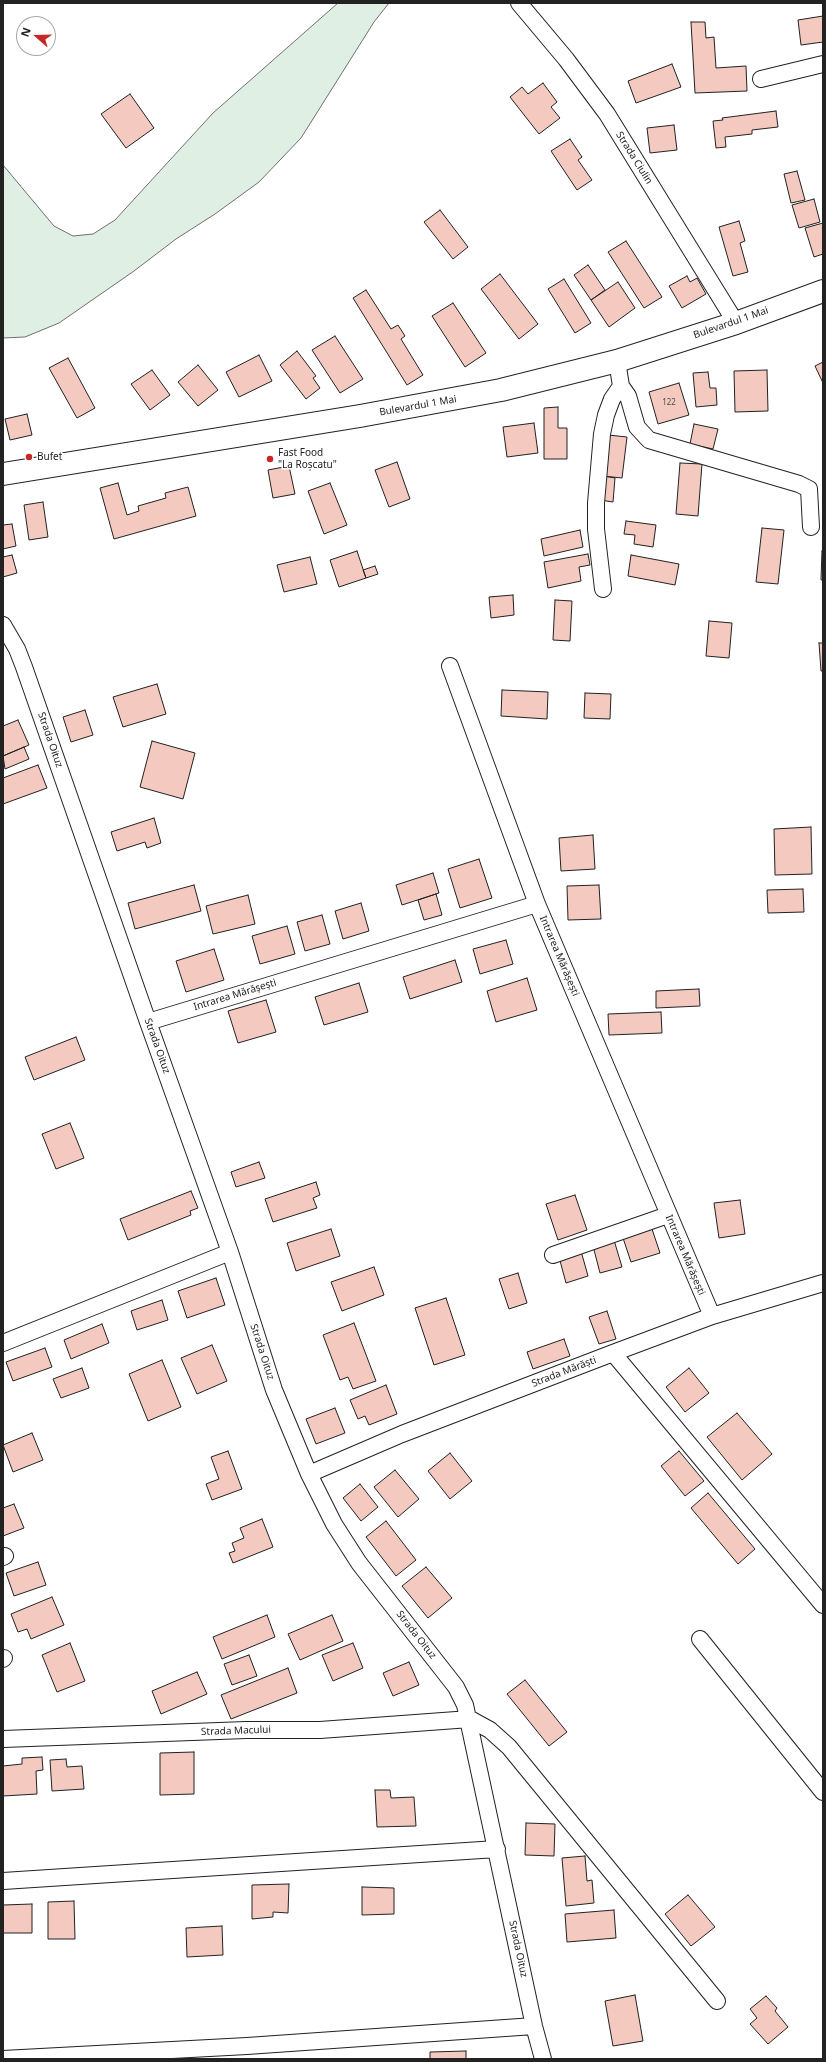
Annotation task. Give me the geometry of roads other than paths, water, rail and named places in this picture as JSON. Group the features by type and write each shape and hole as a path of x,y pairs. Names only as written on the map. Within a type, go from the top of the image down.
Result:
{"main road":[{"name":"Bulevardul 1 Mai","path":"3,474 442,402 501,390 617,361 736,323 823,291"}],"street":[{"name":"Strada Ciulin","path":"519,3 566,59 607,114 736,323"},
{"path":"762,79 823,64"},
{"path":"617,361 621,386 628,396 637,427 650,440 799,484 809,489 811,527"},
{"path":"603,589 596,529 596,503 605,422 612,399 621,386"},
{"name":"Strada Oituz","path":"5,630 24,666 230,1252 274,1390 309,1474 334,1524 359,1563 456,1687 466,1705 534,2026 543,2059"},
{"path":"450,666 537,904"},
{"name":"Intrarea Mărășești","path":"148,1022 537,904 712,1316"},
{"path":"553,1255 668,1215"},
{"path":"3,1343 230,1252"},
{"name":"Strada Mărăști","path":"309,1474 402,1434 712,1316 823,1283"},
{"path":"613,1353 823,1605"},
{"path":"700,1639 823,1792"},
{"path":"470,1719 490,1730 509,1746 717,2001"},
{"name":"Strada Macului","path":"3,1739 246,1730 320,1730 470,1719"},
{"path":"3,1881 497,1849"},
{"path":"3,2059 240,2046 534,2026"}],"place":[{"name":"Bufet","path":"29,457"},
{"name":"Fast Food \"La Roșcatu\"","path":"270,459"}]}
